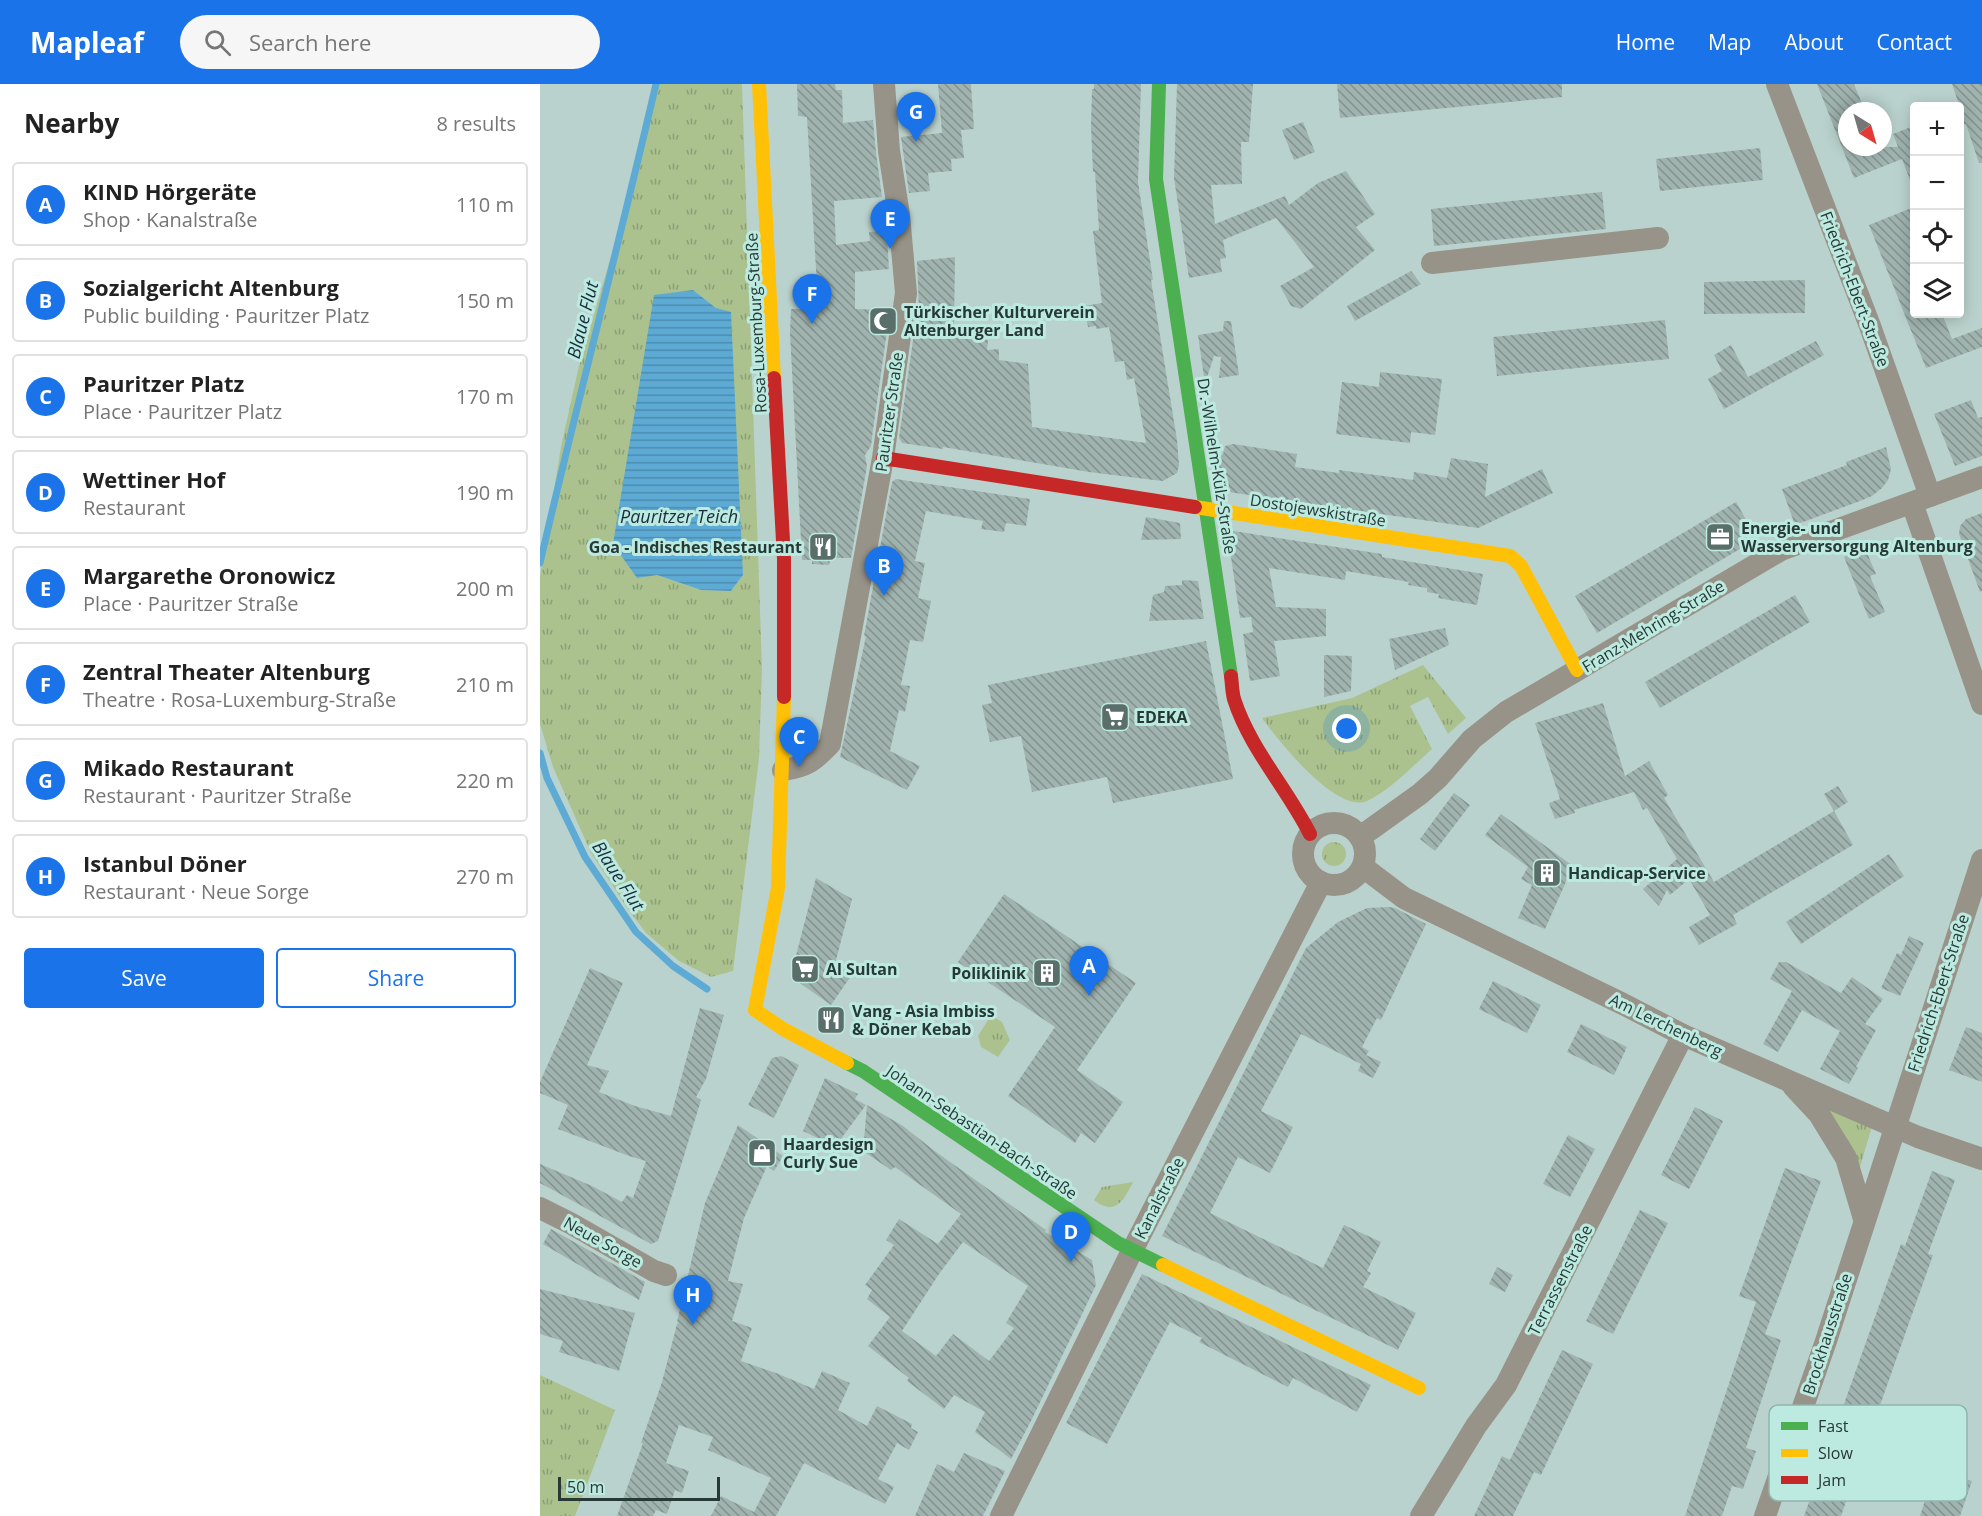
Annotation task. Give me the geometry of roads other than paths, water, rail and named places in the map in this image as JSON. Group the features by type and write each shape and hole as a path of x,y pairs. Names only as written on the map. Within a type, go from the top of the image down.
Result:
{"street":[{"name":"Rosa-Luxemburg-Straße","path":"755,1010 778,888 783,770 784,559 759,84"},
{"name":"Pauritzer Straße","path":"783,770 800,767 815,760 830,744 883,458 906,293 899,215 889,151 884,84"},
{"name":"Dr.-Wilhelm-Külz-Straße","path":"1159,84 1156,179 1234,698 1254,744 1297,808 1310,834"},
{"name":"Friedrich-Ebert-Straße","path":"1777,84 1870,326 1982,704"},
{"path":"1432,262 1658,238"},
{"name":"Dostojewskistraße","path":"883,458 1509,556 1521,566 1577,670"},
{"name":"Franz-Mehring-Straße","path":"1360,837 1420,794 1472,739 1506,712 1781,550 1982,477"},
{"path":"1336,823 1345,825 1360,837 1364,846 1363,867 1349,881 1340,885 1321,882 1306,868 1303,858 1305,841 1317,827 1336,823"},
{"name":"Friedrich-Ebert-Straße","path":"1895,1126 1982,860"},
{"name":"Am Lerchenberg","path":"1363,867 1404,898 1683,1035 1918,1137 1982,1159"},
{"name":"Kanalstraße","path":"1001,1516 1132,1251 1321,882"},
{"name":"Johann-Sebastian-Bach-Straße","path":"755,1010 783,1029 863,1071 1132,1251 1419,1388"},
{"name":"Terrassenstraße","path":"1421,1516 1476,1426 1506,1385 1683,1035"},
{"path":"1787,1079 1819,1114 1846,1158 1864,1220"},
{"name":"Brockhausstraße","path":"1804,1405 1895,1126"},
{"name":"Neue Sorge","path":"540,1208 666,1275"},
{"name":"Brockhausstraße","path":"1765,1516 1770,1501"}],"water":[{"name":"Pauritzer Teich","path":"693,290 716,308 731,312 743,575 731,591 701,590 657,575 637,578 613,544 654,295"}],"waterway":[{"name":"Blaue Flut","path":"540,563 656,84"},
{"name":"Blaue Flut","path":"540,753 547,778 585,857 636,932 673,966 707,989"}],"place":[{"name":"Mikado Restaurant","path":"916,142"},
{"name":"Margarethe Oronowicz","path":"890,249"},
{"name":"Türkischer Kulturverein Altenburger Land","path":"883,321"},
{"name":"Zentral Theater Altenburg","path":"812,324"},
{"name":"Energie- und Wasserversorgung Altenburg","path":"1720,537"},
{"name":"Goa - Indisches Restaurant","path":"823,547"},
{"name":"Sozialgericht Altenburg","path":"884,596"},
{"name":"EDEKA","path":"1115,717"},
{"name":"Pauritzer Platz","path":"799,767"},
{"name":"Handicap-Service","path":"1547,873"},
{"name":"Al Sultan","path":"805,969"},
{"name":"Poliklinik","path":"1047,973"},
{"name":"KIND Hörgeräte","path":"1089,996"},
{"name":"Vang - Asia Imbiss & Döner Kebab","path":"831,1020"},
{"name":"Haardesign Curly Sue","path":"762,1153"},
{"name":"Wettiner Hof","path":"1071,1262"},
{"name":"Istanbul Döner","path":"693,1325"}]}
